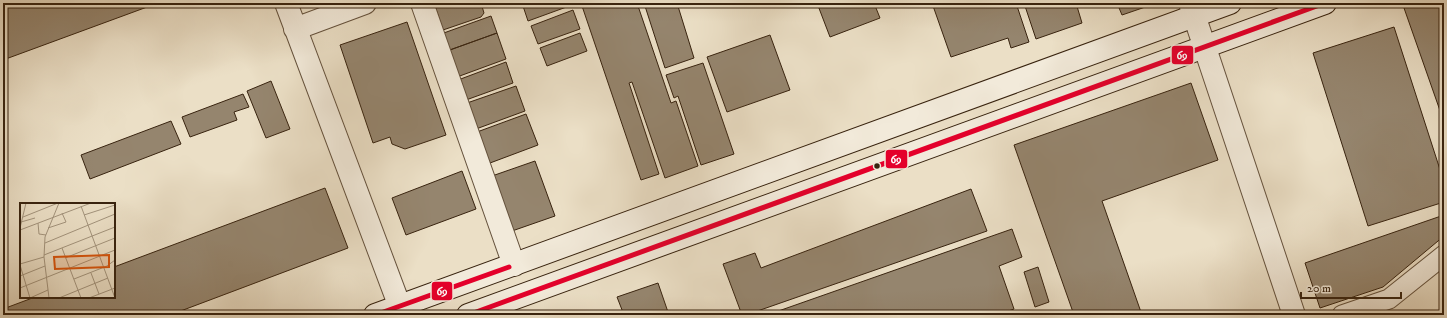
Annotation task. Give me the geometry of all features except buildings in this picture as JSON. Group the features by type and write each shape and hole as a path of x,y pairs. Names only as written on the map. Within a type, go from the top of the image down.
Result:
{"street":[{"path":"286,3 401,311"},
{"path":"295,29 365,3"},
{"path":"422,3 514,265"},
{"path":"375,315 401,311 514,265 1192,10 1230,3"},
{"path":"468,315 1325,3"},
{"path":"1192,10 1294,315"}],"lane":[{"path":"1342,315 1389,299 1444,255"}],"transit line":[{"name":"69","path":"468,315 1325,3"},
{"name":"69","path":"375,315 509,267"}]}
